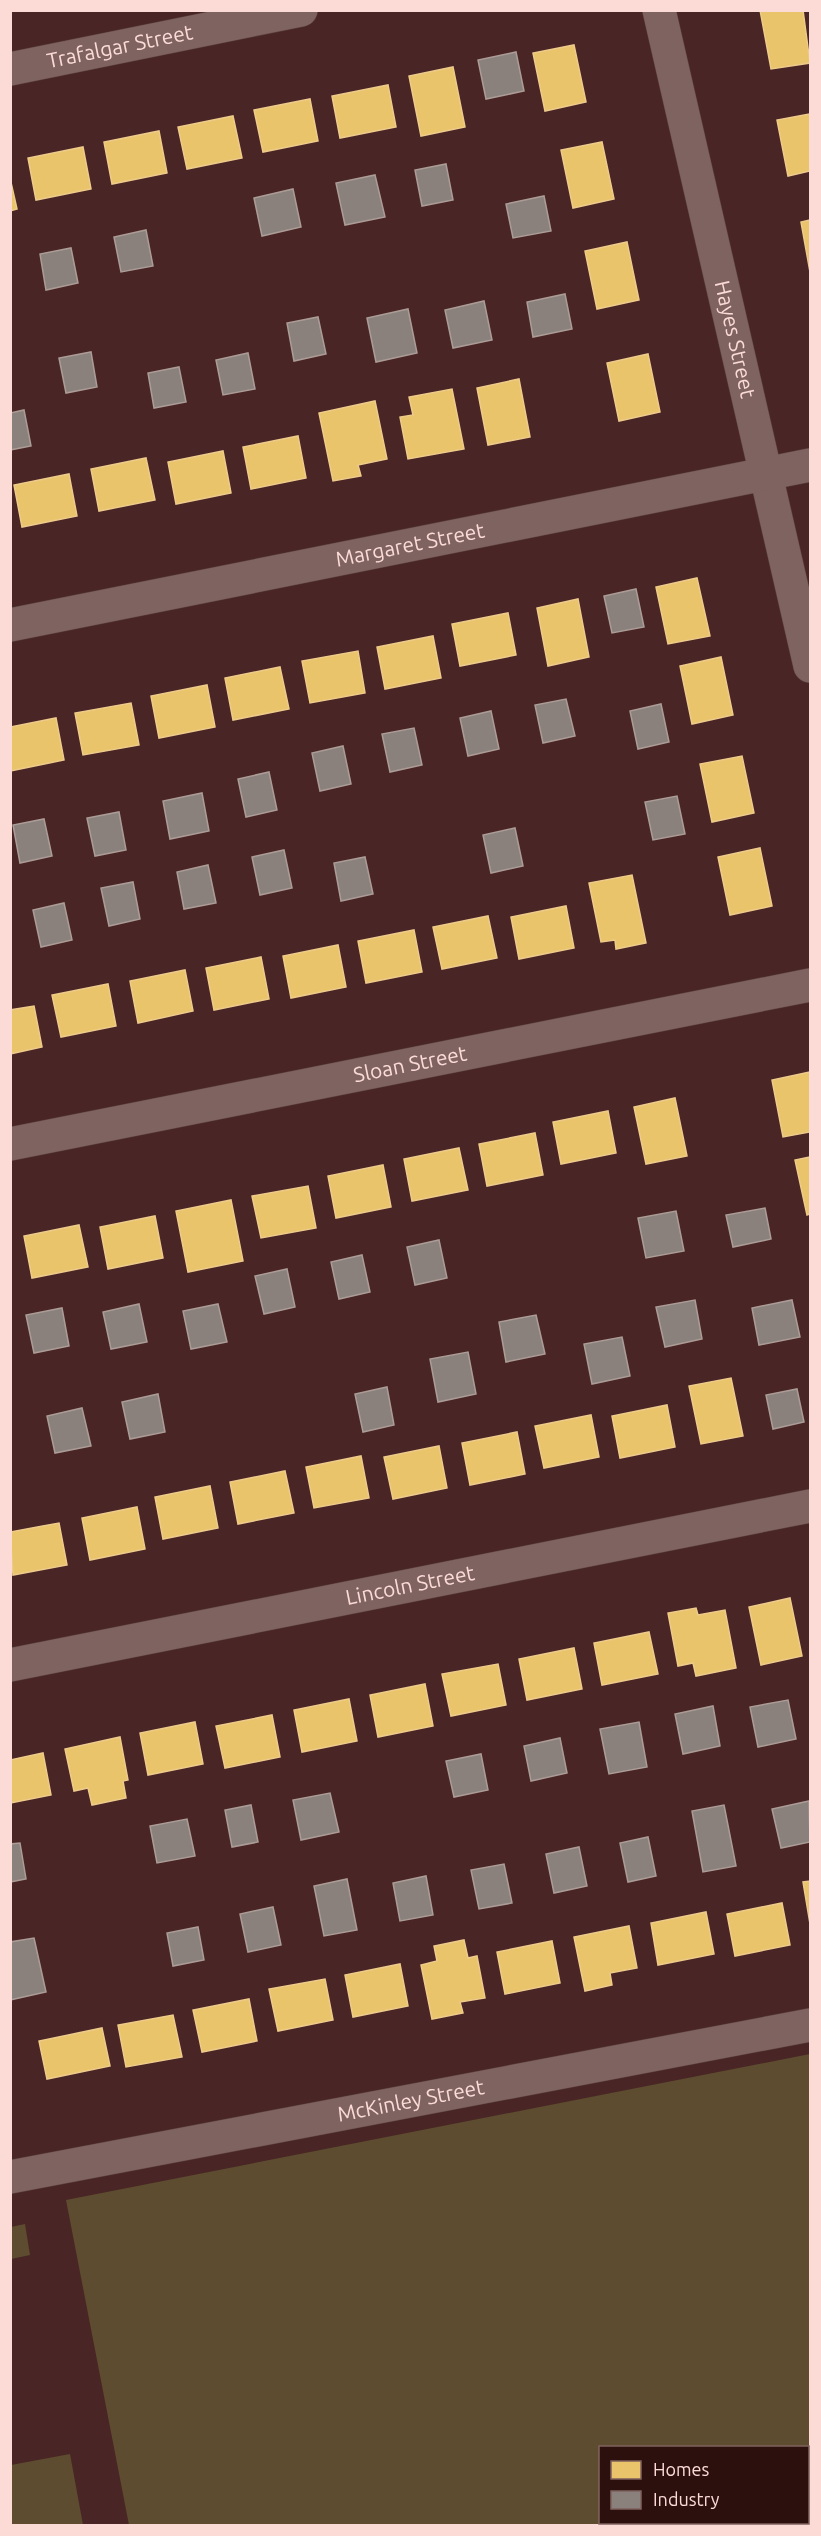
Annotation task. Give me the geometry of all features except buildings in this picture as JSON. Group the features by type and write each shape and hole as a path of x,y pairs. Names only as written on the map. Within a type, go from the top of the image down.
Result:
{"street":[{"name":"Trafalgar Street","path":"10,69 300,10"},
{"name":"Hayes Street","path":"659,10 810,666"},
{"name":"Margaret Street","path":"10,626 810,465"},
{"name":"Sloan Street","path":"10,1144 810,986"},
{"name":"Lincoln Street","path":"10,1665 810,1506"},
{"name":"McKinley Street","path":"10,2177 810,2025"}],"shaded area":[{"path":"810,2054 810,2504 809,2446 599,2446 599,2524 710,2524 699,2526 129,2525 66,2200"},
{"path":"25,2224 30,2255 11,2259 11,2227"},
{"path":"70,2454 83,2525 11,2525 11,2465"}]}
